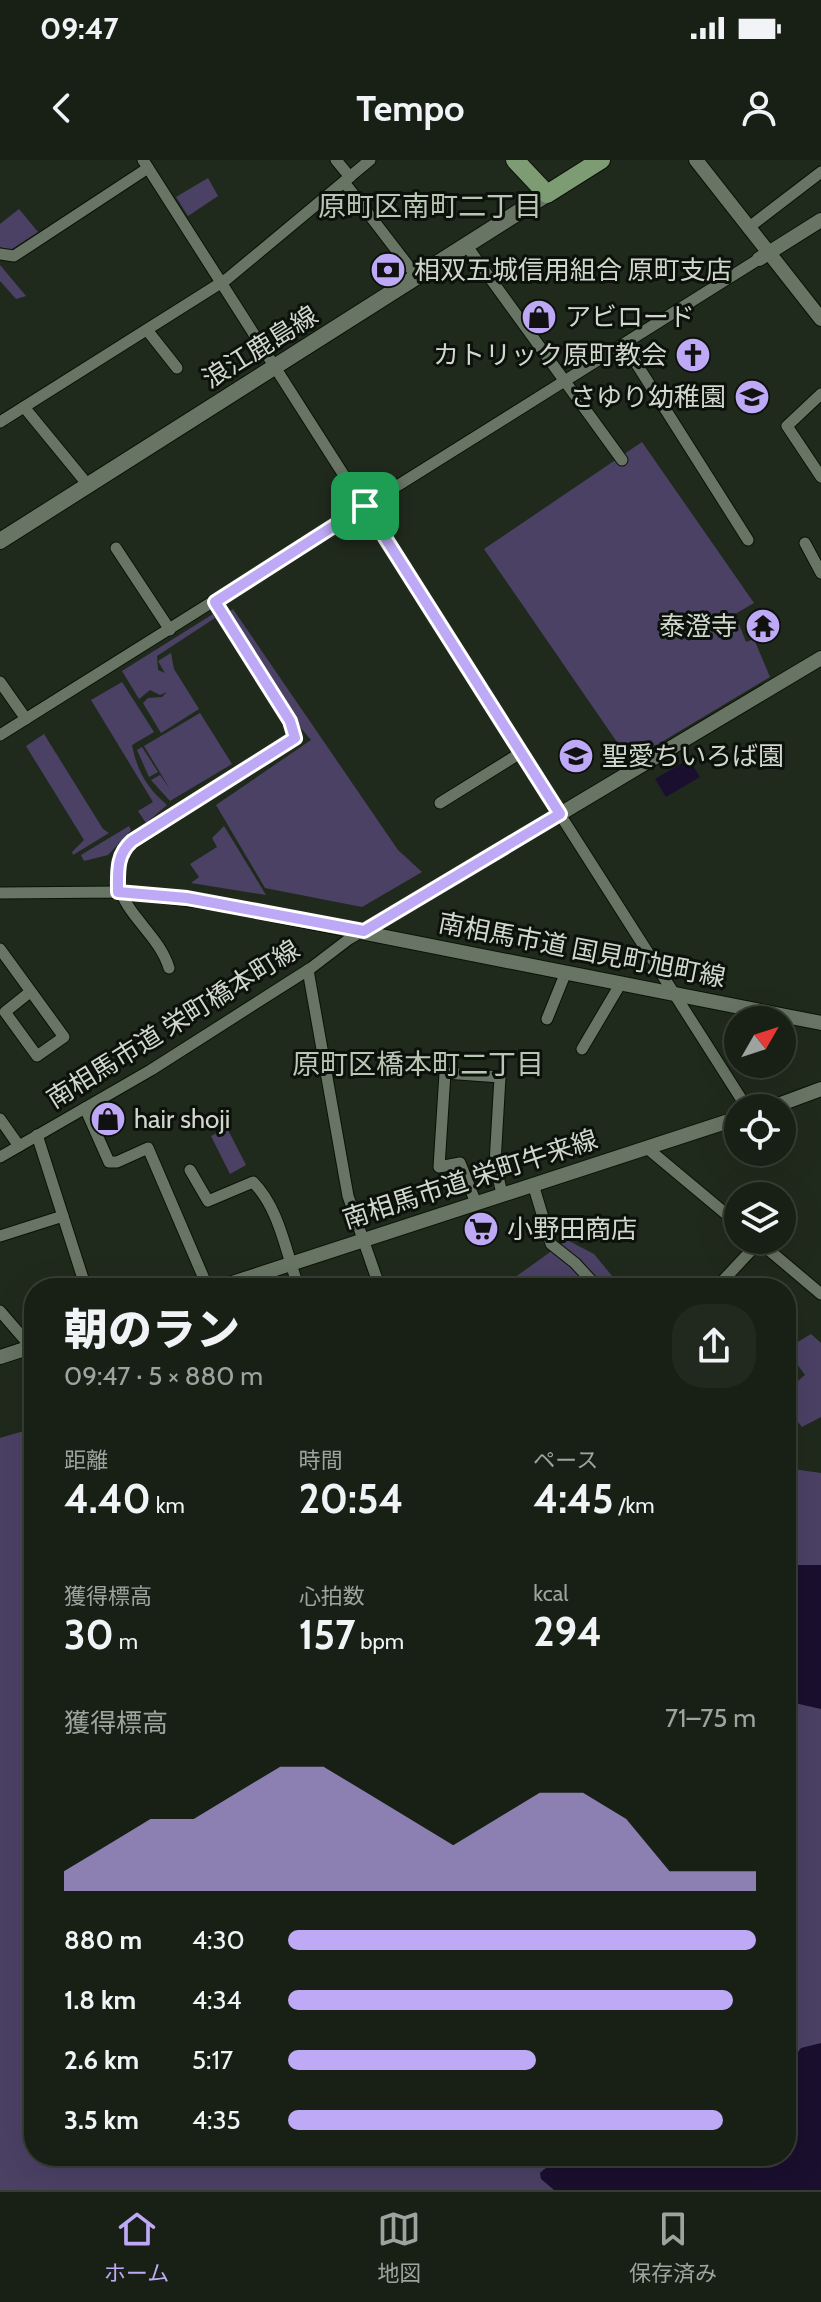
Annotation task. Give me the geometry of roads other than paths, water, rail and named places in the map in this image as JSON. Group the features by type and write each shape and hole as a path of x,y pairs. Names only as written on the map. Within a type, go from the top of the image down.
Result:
{"main road":[{"path":"515,160 547,194 601,160"},
{"name":"浪江鹿島線","path":"0,541 547,194"}],"street":[{"path":"336,160 417,277"},
{"path":"0,422 222,281 370,160"},
{"path":"696,160 748,228 764,256 821,319"},
{"path":"0,254 14,256 146,164 738,1094"},
{"path":"748,228 821,172"},
{"path":"0,735 821,220"},
{"path":"466,245 622,460"},
{"path":"147,330 177,368"},
{"path":"624,344 748,540"},
{"path":"821,394 787,426 821,477"},
{"path":"24,407 88,485"},
{"path":"805,543 821,573"},
{"path":"116,548 170,630"},
{"path":"169,968 118,892 118,865 125,848 295,738 290,721 215,602"},
{"name":"南相馬市道 栄町橋本町線","path":"0,1157 308,970 364,931 821,658"},
{"path":"0,682 26,719"},
{"path":"440,803 522,752"},
{"name":"南相馬市道 国見町旭町線","path":"0,893 118,892 229,906 821,1023"},
{"path":"0,949 64,1037 37,1056 5,1012 30,992"},
{"path":"308,970 345,1182 376,1278"},
{"path":"547,1019 566,972"},
{"path":"582,1049 621,983"},
{"path":"476,1203 460,1163 439,1167 445,1073 500,1077 495,1163 502,1194"},
{"path":"796,1098 821,1089"},
{"path":"85,1108 109,1162 117,1162 148,1148 204,1278"},
{"path":"0,1119 19,1146"},
{"name":"南相馬市道 栄町牛来線","path":"247,1278 724,1123"},
{"path":"37,1135 83,1278"},
{"path":"647,1148 724,1212"},
{"path":"190,1170 208,1201 253,1182 275,1217 296,1278"},
{"path":"533,1184 551,1244 589,1278"},
{"path":"0,1236 63,1216"},
{"path":"725,1278 746,1254"},
{"path":"773,1254 821,1294"},
{"path":"0,1311 24,1338"},
{"path":"0,1357 24,1350"}],"place":[{"name":"相双五城信用組合 原町支店","path":"388,270"},
{"name":"アビロード","path":"539,317"},
{"name":"カトリック原町教会","path":"693,355"},
{"name":"さゆり幼稚園","path":"752,397"},
{"name":"泰澄寺","path":"763,626"},
{"name":"聖愛ちいろば園","path":"576,756"},
{"name":"hair shoji","path":"108,1119"},
{"name":"小野田商店","path":"481,1229"}],"district":[{"name":"原町区南町二丁目","path":"430,206"},
{"name":"原町区橋本町二丁目","path":"418,1064"}]}
